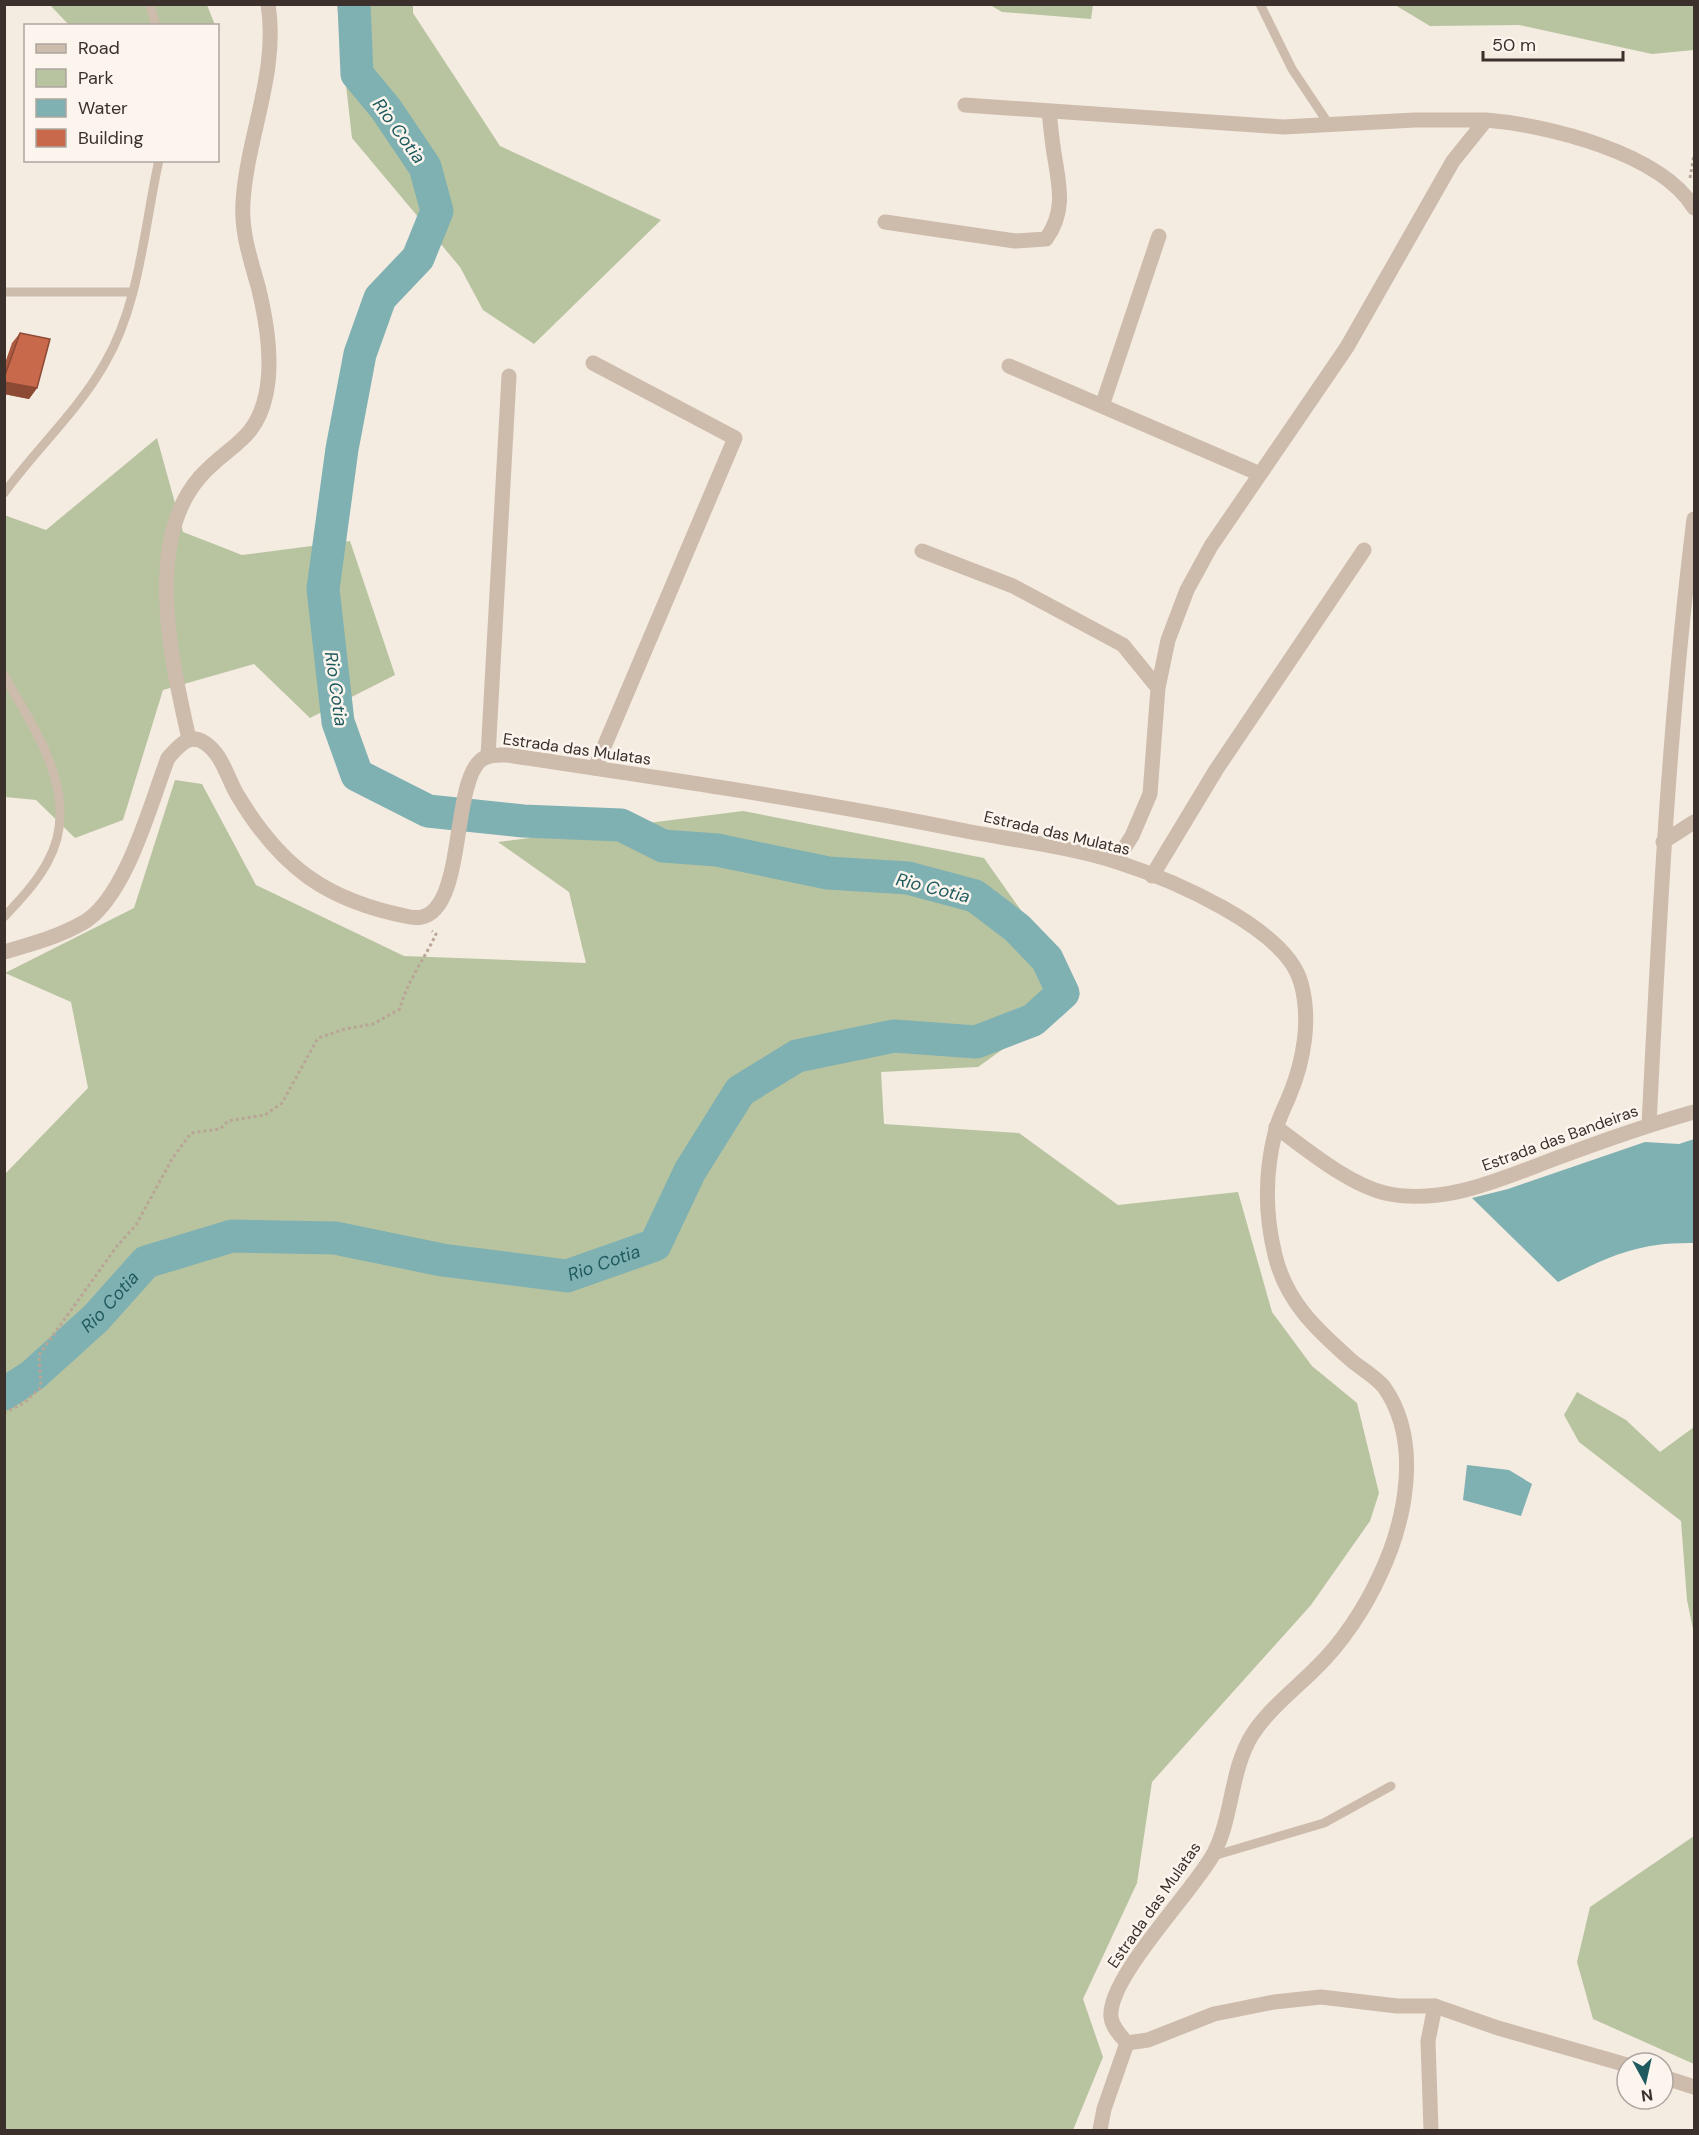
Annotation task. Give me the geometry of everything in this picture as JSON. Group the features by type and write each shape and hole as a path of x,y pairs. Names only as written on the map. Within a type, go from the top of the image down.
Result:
{"street":[{"path":"189,739 181,702 169,614 167,562 172,530 186,495 201,476 246,438 260,415 267,392 264,321 248,253 243,202 265,88 269,46 268,4"},
{"path":"965,105 1250,125 1330,126 1415,120 1486,120 1523,123 1594,142 1631,159 1666,179 1686,195 1695,208"},
{"path":"885,222 1015,241 1046,239 1055,227 1060,210 1060,184 1049,112"},
{"path":"1116,861 1132,836 1150,794 1158,688 1168,640 1186,590 1211,546 1347,347 1453,161 1486,120"},
{"path":"1102,406 1159,236"},
{"path":"593,363 735,438 596,768"},
{"path":"1009,366 1260,474"},
{"path":"488,756 509,376"},
{"path":"1649,1125 1663,842 1682,619 1695,519"},
{"path":"1152,876 1216,770 1364,550"},
{"path":"922,551 1013,586 1123,645 1158,688"},
{"path":"4,952 45,941 88,920 109,896 126,870 168,758 181,743 189,739 203,741 217,753 233,787 256,826 289,863 340,896 413,918"},
{"name":"Estrada das Mulatas","path":"413,918 427,916 439,907 446,892 466,795 471,777 479,762 488,756 507,755 911,819 1116,861 1232,911 1259,930 1294,964 1302,984 1305,1035 1301,1062 1276,1127 1268,1170 1269,1233 1276,1263 1287,1292 1302,1314 1383,1385 1400,1420 1405,1452 1406,1488 1382,1571 1366,1602 1322,1663 1266,1717 1250,1738 1238,1768 1225,1828 1213,1856 1126,1974 1115,1997 1111,2016 1117,2032 1127,2043"},
{"path":"1663,842 1695,822"},
{"name":"Estrada das Bandeiras","path":"1276,1127 1357,1180 1384,1193 1417,1195 1447,1193 1499,1182 1649,1125 1695,1112"},
{"path":"1100,2130 1104,2109 1127,2043 1148,2040 1214,2014 1274,2002 1321,1997 1397,2006 1435,2006 1498,2028 1615,2062"},
{"path":"1431,2130 1428,2041 1435,2006"},
{"path":"1675,2080 1695,2086"}],"lane":[{"path":"150,4 155,24"},
{"path":"1260,4 1292,69 1330,126"},
{"path":"4,493 91,387 107,361 121,328 131,292 159,162"},
{"path":"4,292 131,292"},
{"path":"4,675 52,768 62,813 58,838 48,862 30,888 4,917"},
{"path":"1213,1856 1324,1823 1391,1786"}],"path":[{"path":"4,1413 24,1403 41,1387 39,1355 110,1254 136,1225 172,1159 190,1133 220,1129 228,1121 265,1115 282,1103 318,1038 345,1029 373,1024 400,1009 404,993 418,971 436,934 413,918"}],"green space":[{"path":"1093,4 1091,19 1002,12 990,5"},
{"path":"50,5 207,5 215,24 68,24"},
{"path":"337,5 413,5 413,13 500,146 661,220 534,344 483,310 460,267 352,138"},
{"path":"1395,5 1694,5 1694,50 1652,54 1519,25 1430,26"},
{"path":"157,438 183,532 242,555 350,541 395,675 310,718 254,664 163,690 123,820 75,838 36,800 5,797 4,515 46,530"},
{"path":"175,780 202,784 256,885 404,956 586,963 569,892 498,842 743,811 984,858 1080,994 978,1067 881,1072 884,1124 1019,1133 1118,1205 1238,1192 1272,1312 1312,1366 1357,1403 1379,1493 1370,1521 1311,1605 1152,1782 1137,1883 1083,1999 1103,2057 1073,2130 5,2130 5,1174 88,1088 71,1002 5,973 134,908"},
{"path":"1577,1392 1626,1420 1660,1452 1694,1427 1694,1634 1687,1600 1681,1521 1579,1442 1564,1415"},
{"path":"1694,1836 1694,2064 1675,2056 1675,2051 1665,2051 1593,2019 1577,1962 1590,1907"}],"water":[{"path":"1694,1139 1694,1243 1674,1243 1639,1248 1608,1258 1558,1282 1472,1198 1508,1189 1645,1142 1679,1144"},
{"path":"1467,1465 1509,1470 1532,1484 1521,1516 1463,1500"}],"building":[{"path":"20,333 50,339 37,388 4,382"}],"waterway":[{"name":"Rio Cotia","path":"4,1394 33,1375 96,1318 146,1262 232,1236 335,1238 442,1260 567,1276 655,1245 690,1171 740,1091 797,1056 894,1036 976,1042 1033,1020 1063,993 1047,959 1017,928 975,896 908,878 828,873 717,850 663,846 621,825 523,821 428,811 357,775 338,722 323,589 342,449 360,354 380,298 418,258 437,211 425,167 386,109 357,74 354,4"}]}
